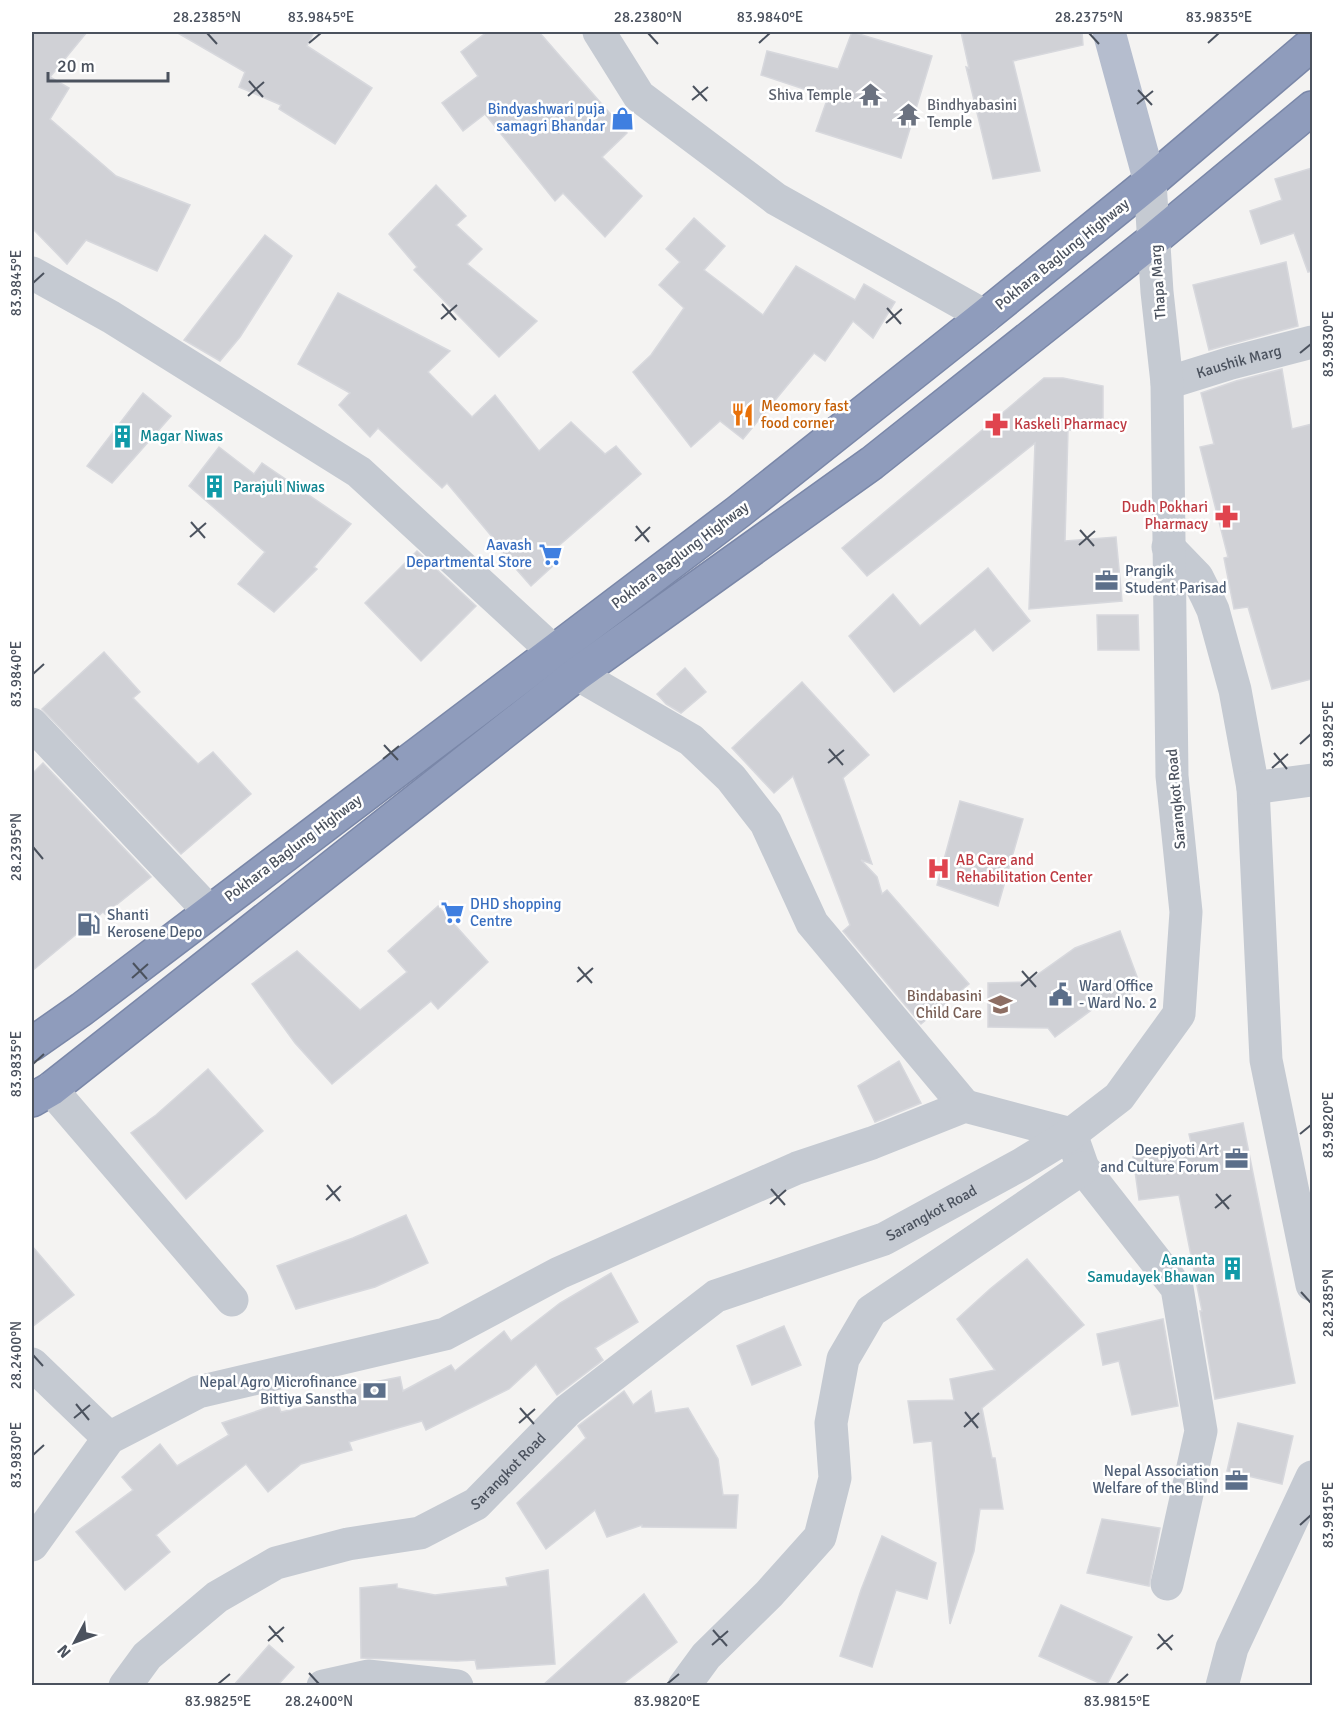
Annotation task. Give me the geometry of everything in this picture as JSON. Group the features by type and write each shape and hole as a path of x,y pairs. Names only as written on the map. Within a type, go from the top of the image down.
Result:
{"highway":[{"name":"Pokhara Baglung Highway","path":"32,1044 82,1009 747,504 1150,182 1312,44"},
{"path":"41,1095 577,674 872,464 1154,239 1312,108"}],"main road":[{"path":"1109,32 1150,182"}],"street":[{"path":"599,32 639,96 776,199 985,316"},
{"name":"Thapa Marg","path":"1150,182 1157,292 1167,383"},
{"path":"32,273 111,317 359,472 553,651"},
{"name":"Kaushik Marg","path":"1167,383 1231,363 1312,342"},
{"name":"Sarangkot Road","path":"125,1686 147,1656 217,1597 276,1563 348,1544 420,1533 476,1504 568,1410 716,1296 884,1239 1022,1164 1071,1134 1119,1097 1179,1014 1186,912 1172,776 1167,383"},
{"path":"1168,547 1197,577 1213,610 1235,690 1253,788 1266,1060 1312,1285"},
{"path":"577,674 691,740 731,778 766,824 812,923 965,1106 1071,1134 1083,1167 1177,1287 1201,1431 1167,1584"},
{"path":"32,724 209,911"},
{"path":"1253,788 1312,780"},
{"path":"41,1095 232,1300"},
{"path":"32,1545 109,1438 198,1392 445,1334 559,1273 797,1168 872,1143 965,1106"},
{"path":"684,1686 706,1656 769,1594 820,1537 835,1478 831,1423 843,1359 871,1311 1083,1167"},
{"path":"32,1364 109,1438"},
{"path":"1222,1686 1232,1648 1312,1477"},
{"path":"323,1686 368,1676 457,1686"}],"building":[{"path":"32,32 87,32 50,77 69,88 50,119 116,176 190,205 157,271 86,240 67,264 32,228"},
{"path":"176,32 314,32 307,46 372,88 335,144 279,109 281,105 239,87 245,72"},
{"path":"487,32 539,32 627,133 602,157 642,196 605,237 563,193 555,201 485,114 463,131 442,103 478,76 461,52"},
{"name":"Shiva Temple","path":"852,32 932,56 901,158 816,131 828,97 761,75 767,51 838,69"},
{"path":"961,32 1082,32 1083,45 1013,61 1040,171 993,179 966,67 969,68"},
{"path":"1312,168 1312,271 1308,272 1294,233 1261,244 1250,211 1282,200 1275,179"},
{"path":"436,185 466,216 456,225 482,249 467,264 537,321 499,357 414,270 417,267 389,234"},
{"path":"694,218 725,246 704,270 763,315 796,266 855,300 864,284 895,302 873,338 853,321 825,361 814,353 743,439 720,421 691,447 633,372 651,355 684,308 659,285 680,262 666,249"},
{"path":"265,235 292,256 240,337 220,361 184,340"},
{"path":"1286,262 1298,326 1209,350 1193,285"},
{"path":"338,293 450,351 428,372 472,417 495,395 539,451 571,422 605,454 616,446 641,474 547,556 554,565 531,586 447,483 442,488 378,428 370,437 339,405 350,393 298,364"},
{"path":"1282,369 1292,429 1312,424 1312,679 1272,689 1248,607 1234,609 1224,558 1228,557 1200,447 1214,444 1201,393"},
{"path":"1044,378 1063,378 1103,386 1103,430 1068,430 1065,541 1116,537 1122,601 1029,609 1035,443 867,576 842,548"},
{"name":"Magar Niwas","path":"143,393 171,416 112,483 87,466"},
{"path":"219,447 254,474 262,463 351,524 314,567 317,569 274,612 238,584 265,552 189,486"},
{"path":"417,551 476,606 421,661 365,603"},
{"path":"988,568 1030,621 993,651 975,629 894,692 849,636 893,594 920,626"},
{"path":"1097,615 1138,615 1139,650 1098,650"},
{"path":"104,652 140,692 133,698 198,764 213,752 251,794 181,854 42,709"},
{"path":"685,668 706,692 681,713 666,704 657,694"},
{"path":"802,682 869,755 843,778 872,864 861,860 877,877 882,894 887,890 969,984 921,1024 843,931 850,925 793,776 774,793 732,748"},
{"path":"43,763 151,877 105,914 103,912 32,971 32,774"},
{"path":"960,801 1023,819 998,906 937,885"},
{"path":"438,906 488,962 438,1009 431,1001 332,1084 295,1043 252,984 297,951 360,1010 407,972 388,951"},
{"path":"1120,931 1142,990 1093,1009 1055,1037 1048,1028 988,1027 988,983 1027,982 1075,948"},
{"path":"899,1061 921,1103 875,1122 858,1086"},
{"path":"208,1069 263,1131 186,1199 131,1133 156,1115"},
{"name":"Aananta Samudayek Bhawan","path":"1243,1123 1295,1383 1215,1399 1200,1311 1202,1311 1179,1195 1139,1200 1133,1157 1193,1151 1189,1134"},
{"path":"406,1215 428,1263 375,1287 296,1309 277,1266 353,1238"},
{"path":"32,1246 74,1295 32,1327"},
{"path":"1027,1259 1084,1325 982,1408 992,1458 995,1458 1003,1509 980,1509 974,1551 950,1624 932,1441 914,1443 908,1401 954,1400 950,1379 995,1370 957,1319"},
{"path":"611,1273 638,1322 595,1348 603,1360 557,1395 536,1364 509,1389 426,1430 422,1421 349,1442 352,1450 301,1464 268,1492 246,1464 156,1535 170,1552 125,1590 76,1532 133,1490 122,1477 160,1444 177,1466 229,1435 222,1423 278,1404 281,1412 343,1398 339,1389 400,1377 403,1391 451,1365 455,1371 504,1331 511,1341 560,1303"},
{"path":"1163,1319 1178,1406 1132,1415 1119,1361 1103,1365 1097,1334"},
{"path":"784,1326 801,1365 752,1385 737,1346"},
{"path":"624,1391 633,1405 651,1391 655,1413 688,1408 718,1459 723,1495 738,1495 736,1528 642,1527 642,1525 607,1537 595,1510 546,1549 517,1503 586,1438 578,1426"},
{"name":"Nepal Association Welfare of the Blind","path":"1238,1423 1293,1436 1282,1484 1227,1471"},
{"path":"1102,1519 1160,1528 1149,1586 1087,1573"},
{"path":"882,1536 936,1563 927,1599 896,1590 872,1667 840,1656 861,1590"},
{"path":"548,1570 555,1664 477,1669 475,1660 361,1658 360,1588 397,1584 397,1588 435,1595 508,1586 506,1578"},
{"path":"644,1594 677,1642 620,1686 542,1686"},
{"path":"1061,1605 1132,1637 1106,1686 1039,1656"},
{"path":"269,1645 294,1667 277,1686 233,1686"}],"place":[{"name":"Shiva Temple","path":"870,95"},
{"name":"Bindhyabasini Temple","path":"909,114"},
{"name":"Bindyashwari puja samagri Bhandar","path":"623,118"},
{"name":"Meomory fast food corner","path":"743,415"},
{"name":"Kaskeli Pharmacy","path":"996,424"},
{"name":"Magar Niwas","path":"122,436"},
{"name":"Parajuli Niwas","path":"215,487"},
{"name":"Dudh Pokhari Pharmacy","path":"1226,516"},
{"name":"Aavash Departmental Store","path":"550,554"},
{"name":"Prangik Student Parisad","path":"1107,580"},
{"name":"AB Care and Rehabilitation Center","path":"938,869"},
{"name":"DHD shopping Centre","path":"452,913"},
{"name":"Shanti Kerosene Depo","path":"89,924"},
{"name":"Ward Office - Ward No. 2","path":"1061,995"},
{"name":"Bindabasini Child Care","path":"1000,1005"},
{"name":"Deepjyoti Art and Culture Forum","path":"1237,1159"},
{"name":"Aananta Samudayek Bhawan","path":"1233,1269"},
{"name":"Nepal Agro Microfinance Bittiya Sanstha","path":"375,1391"},
{"name":"Nepal Association Welfare of the Blind","path":"1237,1480"}]}
